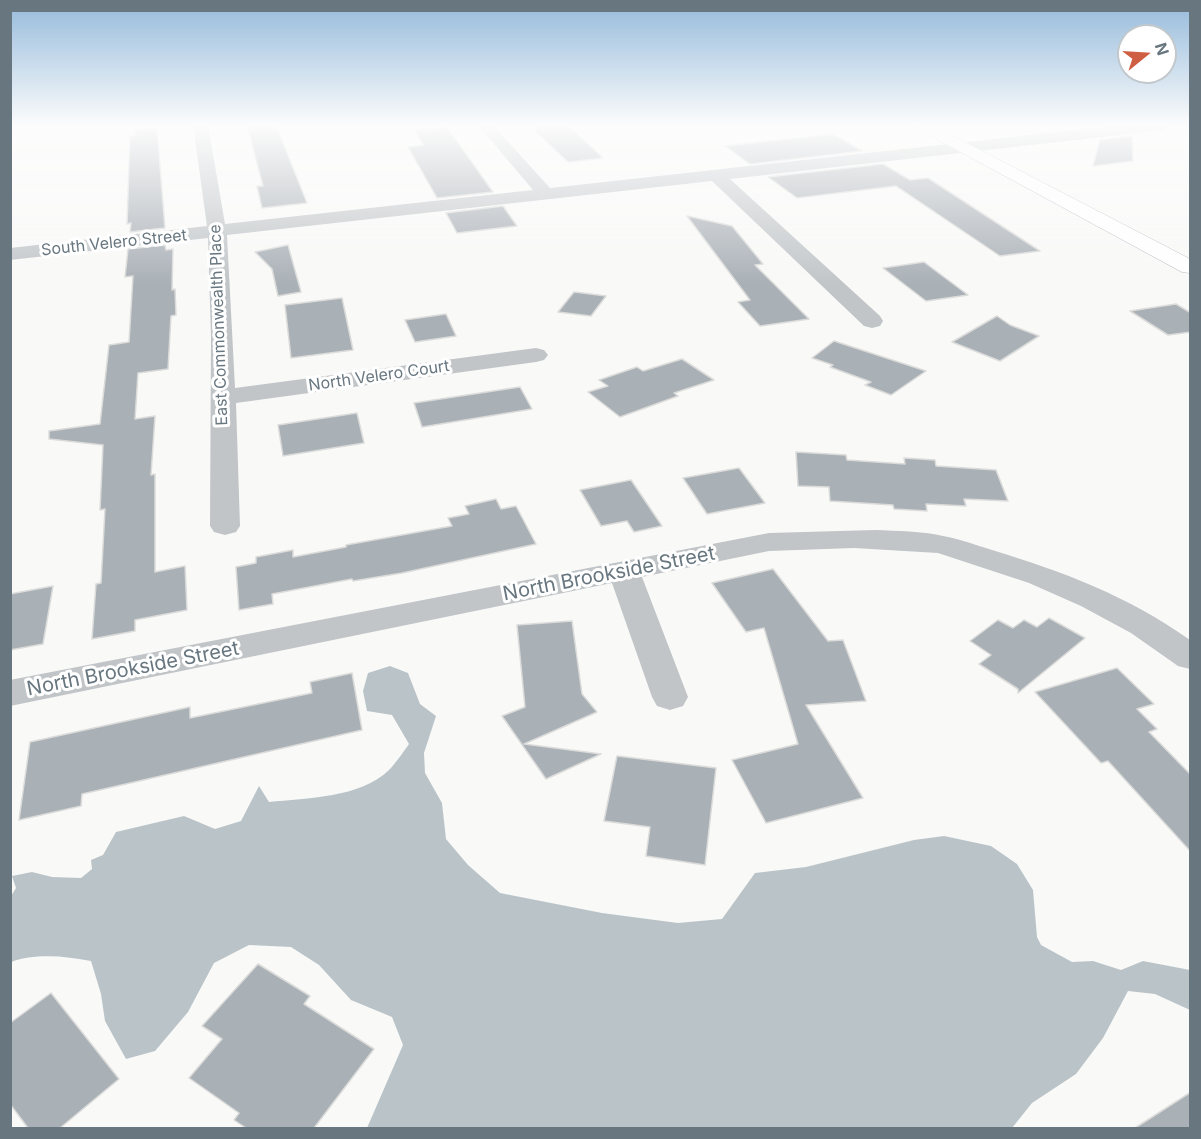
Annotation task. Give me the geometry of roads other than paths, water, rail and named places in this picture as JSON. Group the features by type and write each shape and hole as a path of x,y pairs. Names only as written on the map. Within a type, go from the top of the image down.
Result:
{"main road":[{"path":"1034,178 1191,267"},
{"path":"1058,178 1109,204"}],"street":[{"name":"East Commonwealth Place","path":"209,178 217,231 225,526"},
{"path":"532,178 546,194"},
{"name":"South Velero Street","path":"10,254 688,178"},
{"path":"720,178 753,206 820,275 872,321"},
{"name":"North Velero Court","path":"223,397 536,355"},
{"name":"North Brookside Street","path":"10,693 770,542 854,538 940,544 1015,567 1096,598 1164,637 1191,657"},
{"path":"624,571 670,697"}]}
